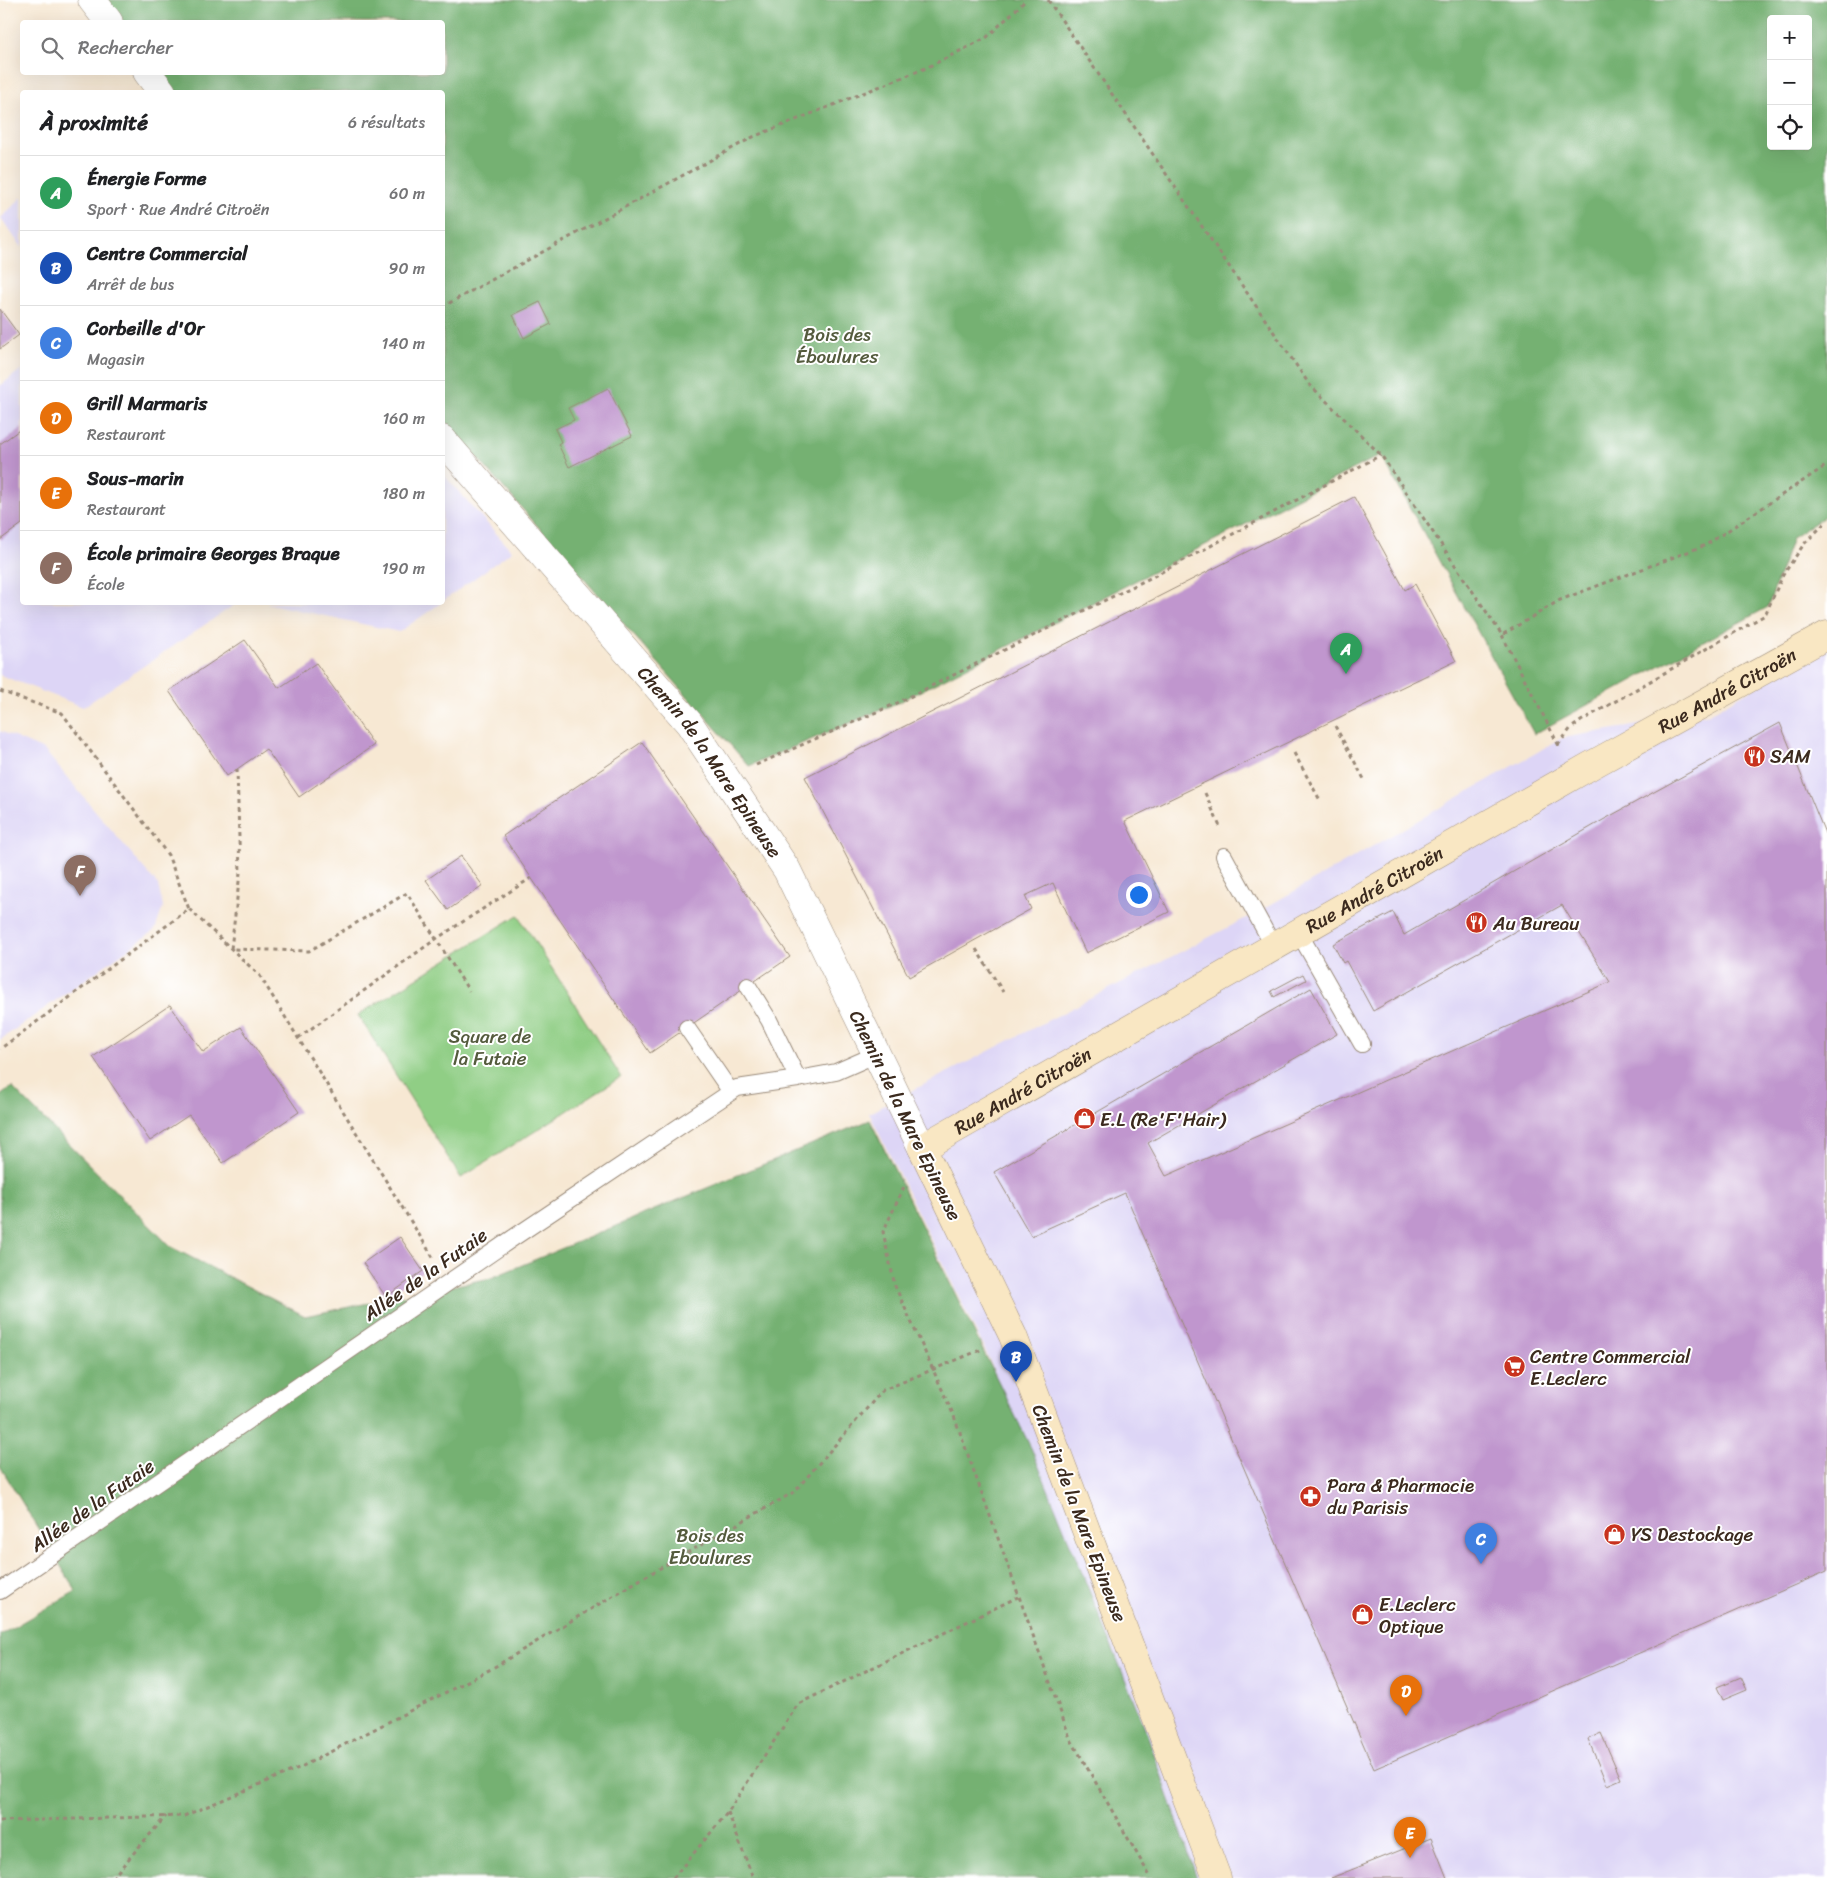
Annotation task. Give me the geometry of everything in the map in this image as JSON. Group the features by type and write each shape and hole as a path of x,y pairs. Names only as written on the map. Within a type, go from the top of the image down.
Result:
{"main road":[{"name":"Rue André Citroën","path":"922,1148 1758,672 1827,635"},
{"name":"Chemin de la Mare Epineuse","path":"922,1148 1013,1336 1218,1878"}],"street":[{"path":"92,0 107,20"},
{"path":"149,75 160,90"},
{"name":"Chemin de la Mare Epineuse","path":"445,442 689,723 787,870 922,1148"}],"lane":[{"path":"1224,856 1274,947"},
{"path":"1299,933 1362,1044"},
{"path":"748,986 769,1020 798,1079"},
{"path":"687,1028 731,1092"},
{"name":"Allée de la Futaie","path":"0,1592 449,1282 737,1088 836,1072 877,1054"}],"path":[{"path":"445,304 753,138 926,68 986,38 1026,0"},
{"path":"1048,0 1309,384 1381,455 1502,635 1563,753"},
{"path":"726,779 923,690 1158,574 1381,455"},
{"path":"1502,635 1560,600 1706,545 1827,465"},
{"path":"1558,745 1572,728 1581,721 1765,615 1783,574 1804,544 1827,521"},
{"path":"0,691 62,713 168,855 188,909 260,976 449,1282"},
{"path":"1335,726 1364,779"},
{"path":"1294,753 1322,802"},
{"path":"230,949 240,873 237,769"},
{"path":"1205,793 1224,835"},
{"path":"298,1038 436,939 531,878"},
{"path":"230,949 309,951 407,893 469,991"},
{"path":"0,1049 188,909"},
{"path":"976,949 1003,992"},
{"path":"903,1178 906,1186 883,1232 895,1286 954,1416 1070,1738 1152,1878"},
{"path":"0,1821 184,1816 301,1767 491,1669 641,1579 794,1492 883,1390 933,1368 987,1348"},
{"path":"673,1878 728,1812 798,1704 1018,1597"},
{"path":"728,1812 753,1878"},
{"path":"112,1878 166,1816"}],"shaded area":[{"path":"20,199 20,245 1,218"},
{"path":"20,371 20,605 234,605 83,707 0,675 0,386"},
{"path":"445,476 512,551 445,600"},
{"path":"275,605 438,605 399,632"},
{"path":"1827,647 1827,1878 1197,1878 1145,1728 986,1352 869,1113 1256,913 1562,738 1710,713"},
{"path":"0,731 44,750 158,885 163,907 155,930 0,1040"}],"green space":[{"name":"Bois des Éboulures","path":"101,0 1827,0 1827,515 1792,538 1768,607 1534,734 1381,455 897,703 749,766 445,421 445,90 173,90 162,75 445,75 445,20 120,20"},
{"name":"Square de la Futaie","path":"518,915 621,1077 461,1178 358,1015"},
{"name":"Bois des Eboulures","path":"12,1087 171,1247 305,1316 491,1278 870,1120 1032,1450 1145,1728 1197,1878 0,1878 0,1635 76,1591 0,1466 0,1096"}],"building":[{"path":"540,302 551,324 524,338 513,315"},
{"path":"0,309 19,335 0,349"},
{"path":"608,388 632,436 569,467 558,444 561,442 555,429 574,420 568,408"},
{"path":"20,429 20,525 0,540 0,444"},
{"path":"1354,497 1405,590 1415,584 1456,661 1125,821 1169,912 1086,953 1053,883 1025,896 1031,909 909,977 805,777"},
{"path":"245,640 279,688 316,663 374,745 299,797 266,749 227,776 169,691"},
{"name":"Centre Commercial E.Leclerc","path":"1780,723 1827,838 1827,1571 1374,1769 1125,1193 1031,1236 994,1172 1311,988 1337,1034 1148,1143 1166,1176 1610,982 1562,905 1373,1011 1346,961 1343,963 1333,944 1393,912 1404,935 1603,820"},
{"path":"642,742 790,957 650,1053 503,836"},
{"path":"461,856 483,886 448,910 426,880"},
{"path":"1303,974 1306,980 1274,997 1271,991"},
{"path":"170,1005 203,1052 241,1027 299,1112 223,1163 189,1115 150,1141 93,1057"},
{"path":"400,1237 423,1271 386,1297 363,1263"},
{"path":"1741,1677 1747,1690 1723,1700 1717,1687"},
{"path":"1601,1733 1621,1779 1607,1785 1588,1739"},
{"path":"1431,1838 1447,1878 1331,1878"}],"place":[{"name":"Énergie Forme","path":"1346,674"},
{"name":"SAM","path":"1754,756"},
{"name":"École primaire Georges Braque","path":"80,896"},
{"name":"Au Bureau","path":"1477,923"},
{"name":"E.L (Re'F'Hair)","path":"1084,1119"},
{"name":"Centre Commercial E.Leclerc","path":"1514,1367"},
{"name":"Centre Commercial","path":"1016,1382"},
{"name":"Para & Pharmacie du Parisis","path":"1311,1496"},
{"name":"YS Destockage","path":"1615,1534"},
{"name":"Corbeille d'Or","path":"1481,1564"},
{"name":"E.Leclerc Optique","path":"1363,1615"},
{"name":"Grill Marmaris","path":"1406,1716"},
{"name":"Sous-marin","path":"1410,1858"}]}
